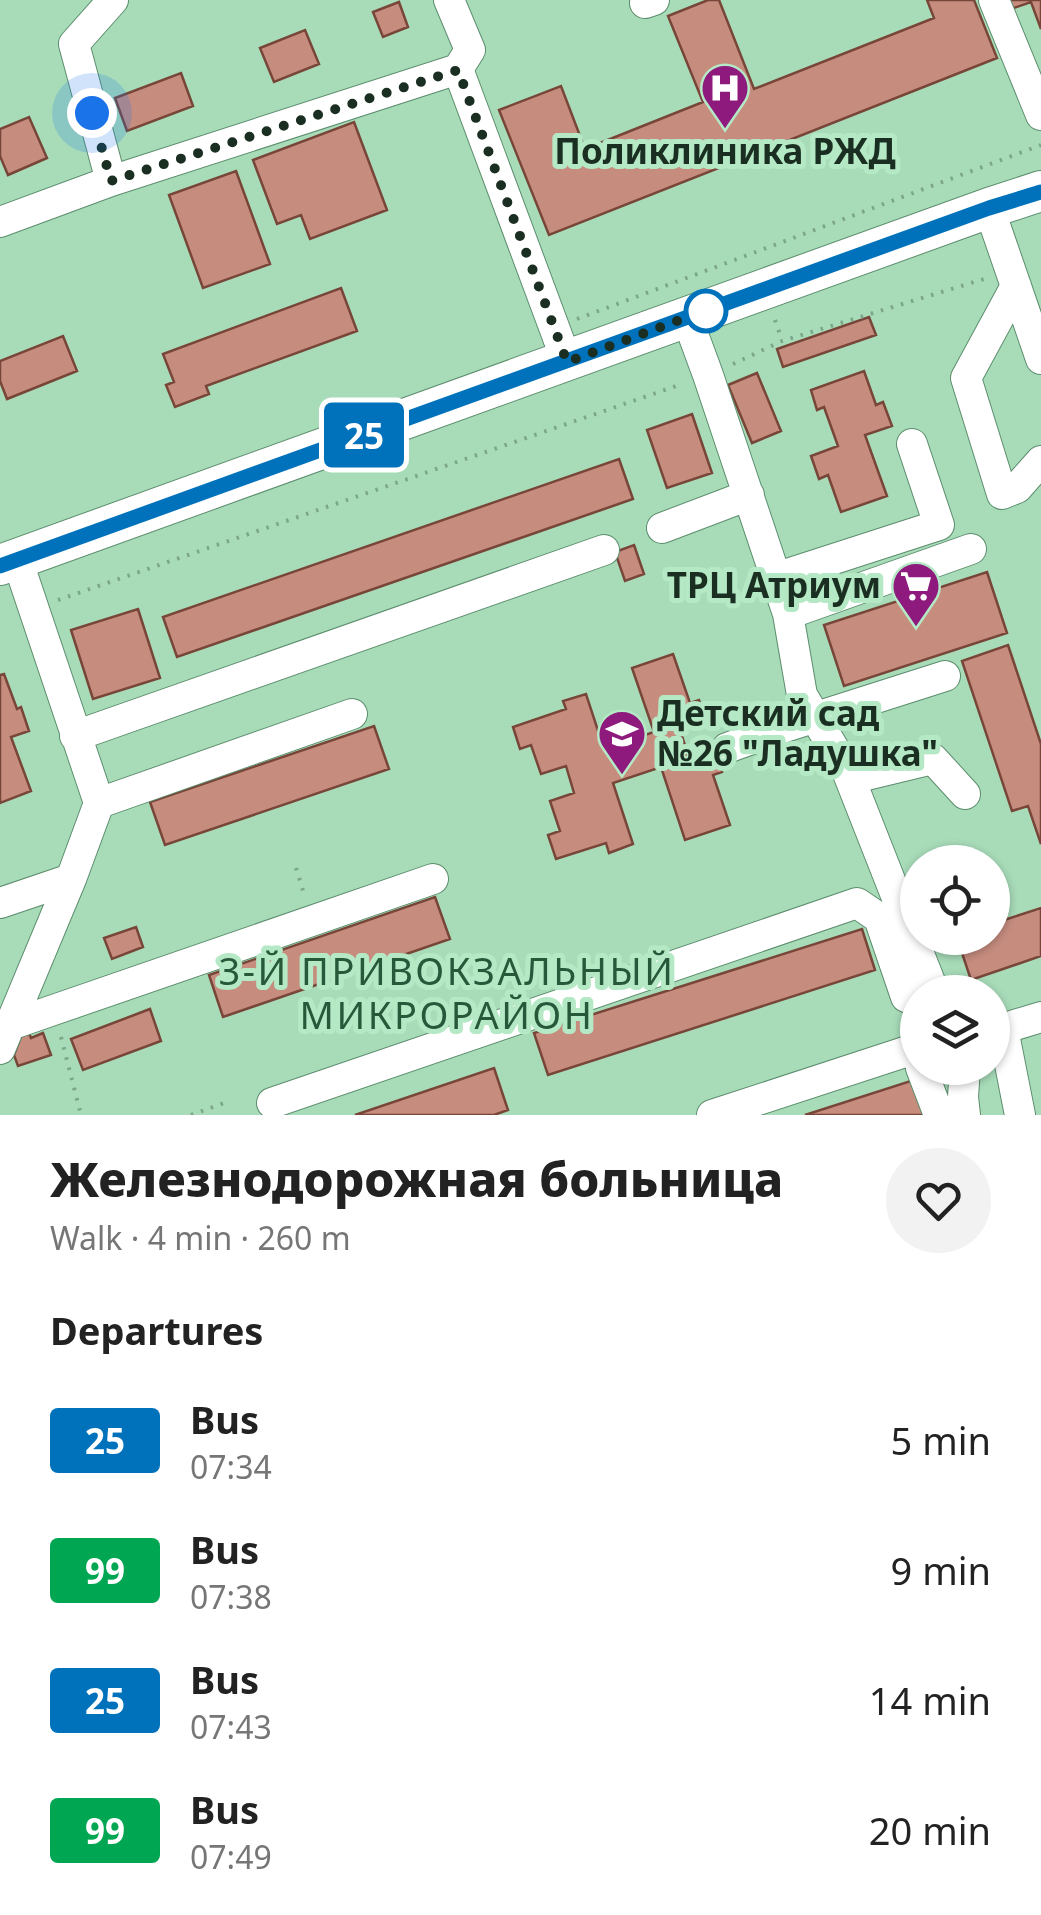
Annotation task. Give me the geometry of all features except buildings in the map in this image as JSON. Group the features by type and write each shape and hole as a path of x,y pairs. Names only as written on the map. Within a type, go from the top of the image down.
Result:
{"main road":[{"path":"9,562 560,344 686,318 1041,192"}],"street":[{"path":"111,181 74,44 113,0"},
{"path":"0,222 111,181 458,70 470,50 449,0"},
{"path":"994,0 1038,100"},
{"path":"458,70 560,344"},
{"path":"989,208 1022,289 1041,359"},
{"path":"1022,289 966,378 1002,494 1029,492 1041,461"},
{"path":"686,318 788,614 802,695 900,874"},
{"path":"775,578 939,525 912,444"},
{"path":"662,528 748,495"},
{"path":"788,614 970,549"},
{"path":"75,736 604,550"},
{"path":"5,1037 99,803 34,609 9,562"},
{"path":"727,748 945,676"},
{"path":"99,803 352,714"},
{"path":"850,779 933,759 965,794"},
{"path":"0,903 71,879"},
{"path":"5,1037 54,1010 432,879"},
{"path":"272,1103 857,903 879,918 900,979"},
{"path":"1010,1027 1041,1017"},
{"path":"712,1115 900,1054"},
{"path":"1010,1077 1020,1115"},
{"path":"928,1085 939,1115"},
{"path":"964,1085 965,1115"}],"path":[{"path":"560,344 1041,145"},
{"path":"34,609 708,376 782,341 1022,289"},
{"path":"296,868 308,906"},
{"path":"54,1010 81,1115"},
{"path":"191,1115 227,1102"}],"bus line":[{"name":"25","path":"0,566 1041,192"}],"place":[{"name":"Поликлиника РЖД","path":"725,130"},
{"name":"ТРЦ Атриум","path":"916,628"},
{"name":"Детский сад №26 \"Ладушка\"","path":"622,776"}],"district":[{"name":"3-Й ПРИВОКЗАЛЬНЫЙ МИКРОРАЙОН","path":"447,994"}],"route":[{"path":"92,113 111,181 458,70 567,362 712,308 706,311"}]}
